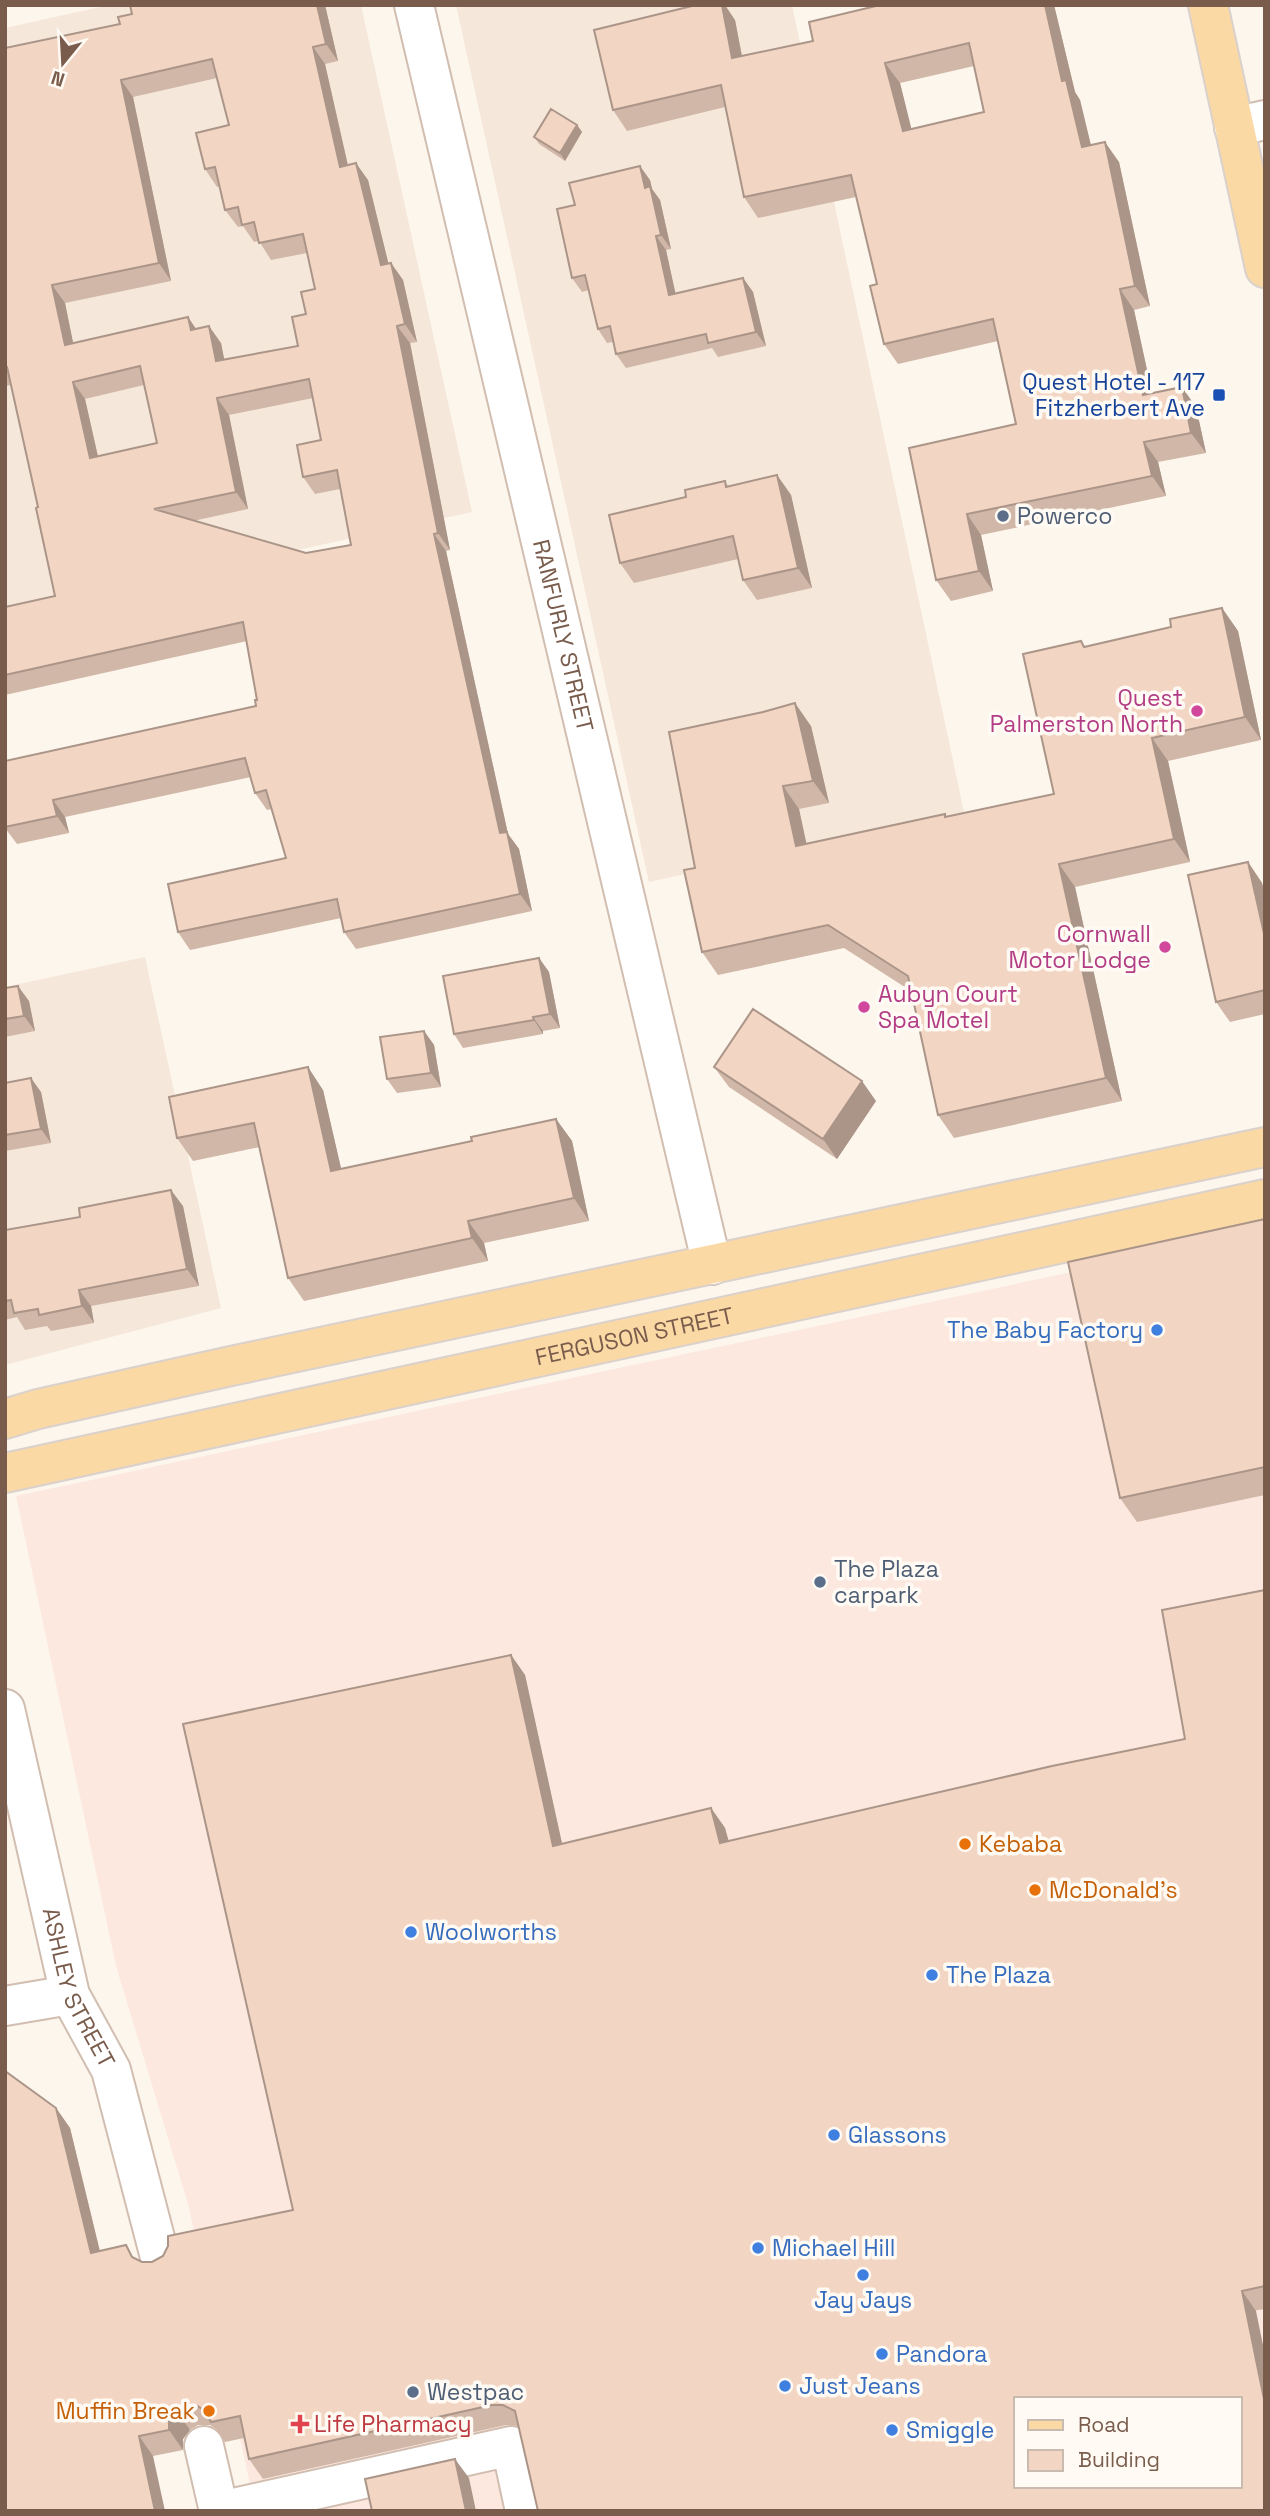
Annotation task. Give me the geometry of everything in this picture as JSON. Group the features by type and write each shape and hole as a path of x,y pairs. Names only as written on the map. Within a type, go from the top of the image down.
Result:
{"main road":[{"path":"1208,5 1249,123 1264,256"},
{"path":"5,1419 38,1409 231,1366 712,1265 1260,1145"},
{"name":"FERGUSON STREET","path":"5,1473 1265,1199"}],"street":[{"name":"RANFURLY STREET","path":"414,5 712,1265"},
{"name":"ASHLEY STREET","path":"5,1709 70,1994 111,2070 161,2261"},
{"path":"5,2006 70,1994"},
{"path":"204,2446 220,2511 511,2446 525,2511"}],"shaded area":[{"path":"109,5 361,5 472,512 5,614 5,28"},
{"path":"456,5 792,5 964,812 649,882"},
{"path":"145,957 221,1308 5,1365 5,987"},
{"path":"1265,1231 1265,2511 256,2511 188,2204 116,1966 16,1496"}],"building":[{"path":"130,5 317,5 326,44 313,47 340,167 356,163 381,265 391,263 405,324 397,326 438,533 434,534 500,833 507,832 520,894 344,932 337,899 178,932 168,884 286,858 266,790 255,793 245,758 53,800 57,816 5,827 5,761 256,706 257,700 243,622 5,675 5,607 55,596 36,508 38,507 5,367 5,48 120,24 118,17 132,14","holes":["212,59 229,125 196,133 205,169 215,167 225,210 238,207 242,225 254,222 259,243 303,234 315,289 301,292 306,314 292,317 298,346 216,361 209,326 191,330 188,317 65,345 52,285 159,263 121,80","140,366 157,443 90,458 73,382","309,379 321,440 297,445 303,477 337,470 351,545 306,553 154,509 236,492 217,398"]},
{"path":"696,5 722,5 732,58 813,41 809,22 880,5 1045,5 1062,81 1066,80 1082,147 1105,142 1135,286 1120,289 1143,395 1182,387 1191,433 1144,442 1152,476 967,514 979,571 936,580 909,448 1016,424 993,319 884,344 870,286 877,284 851,175 744,197 721,85 613,110 594,30","holes":["969,43 984,112 903,131 885,63"]},
{"path":"551,109 577,125 560,153 534,137"},
{"path":"640,166 645,188 650,186 661,235 656,236 669,295 743,278 756,332 708,343 706,334 616,354 610,326 598,329 585,275 572,278 557,209 575,205 569,183"},
{"path":"777,475 798,568 743,580 733,536 620,563 609,515 686,497 685,490 725,481 726,487"},
{"path":"1222,608 1245,717 1152,738 1174,839 1059,864 1106,1078 938,1115 908,976 828,925 702,952 684,870 695,868 669,732 795,703 813,781 783,786 796,846 1054,794 1023,654 1081,641 1084,647 1171,627 1170,619"},
{"path":"1248,862 1265,938 1265,990 1216,1002 1188,875"},
{"path":"539,958 550,1014 533,1017 534,1020 454,1034 443,976"},
{"path":"18,986 24,1016 5,1019 5,988"},
{"path":"753,1009 862,1081 823,1139 714,1067"},
{"path":"424,1031 431,1073 387,1079 380,1037"},
{"path":"308,1067 331,1171 472,1141 471,1137 556,1119 574,1198 468,1221 472,1238 288,1278 254,1123 177,1138 169,1097"},
{"path":"31,1078 41,1129 5,1135 5,1083"},
{"path":"171,1190 187,1269 79,1290 82,1306 39,1315 38,1309 14,1313 11,1300 5,1301 5,1230 80,1217 79,1208"},
{"path":"1265,1219 1265,1467 1120,1498 1068,1262"},
{"name":"The Plaza","path":"1265,1590 1265,2286 1242,2291 1265,2404 1265,2511 538,2511 515,2411 503,2405 492,2405 249,2459 240,2416 211,2422 205,2411 196,2405 184,2405 169,2419 169,2430 139,2436 155,2511 5,2511 5,2071 56,2108 91,2253 126,2245 132,2257 142,2262 152,2262 163,2256 168,2246 168,2236 293,2210 183,1724 511,1655 553,1846 711,1808 720,1843 1052,1766 1185,1739 1162,1610"},
{"path":"455,2459 466,2511 372,2511 365,2479"}],"place":[{"name":"Quest Hotel - 117 Fitzherbert Ave","path":"1219,395"},
{"name":"Powerco","path":"1003,516"},
{"name":"Quest Palmerston North","path":"1197,711"},
{"name":"Cornwall Motor Lodge","path":"1165,947"},
{"name":"Aubyn Court Spa Motel","path":"864,1007"},
{"name":"The Baby Factory","path":"1157,1330"},
{"name":"The Plaza carpark","path":"820,1582"},
{"name":"Kebaba","path":"965,1844"},
{"name":"McDonald's","path":"1035,1890"},
{"name":"Woolworths","path":"411,1932"},
{"name":"The Plaza","path":"932,1975"},
{"name":"Glassons","path":"834,2135"},
{"name":"Michael Hill","path":"758,2248"},
{"name":"Jay Jays","path":"863,2275"},
{"name":"Pandora","path":"882,2354"},
{"name":"Just Jeans","path":"785,2386"},
{"name":"Westpac","path":"413,2392"},
{"name":"Muffin Break","path":"209,2411"},
{"name":"Life Pharmacy","path":"300,2424"},
{"name":"Smiggle","path":"892,2430"}]}
